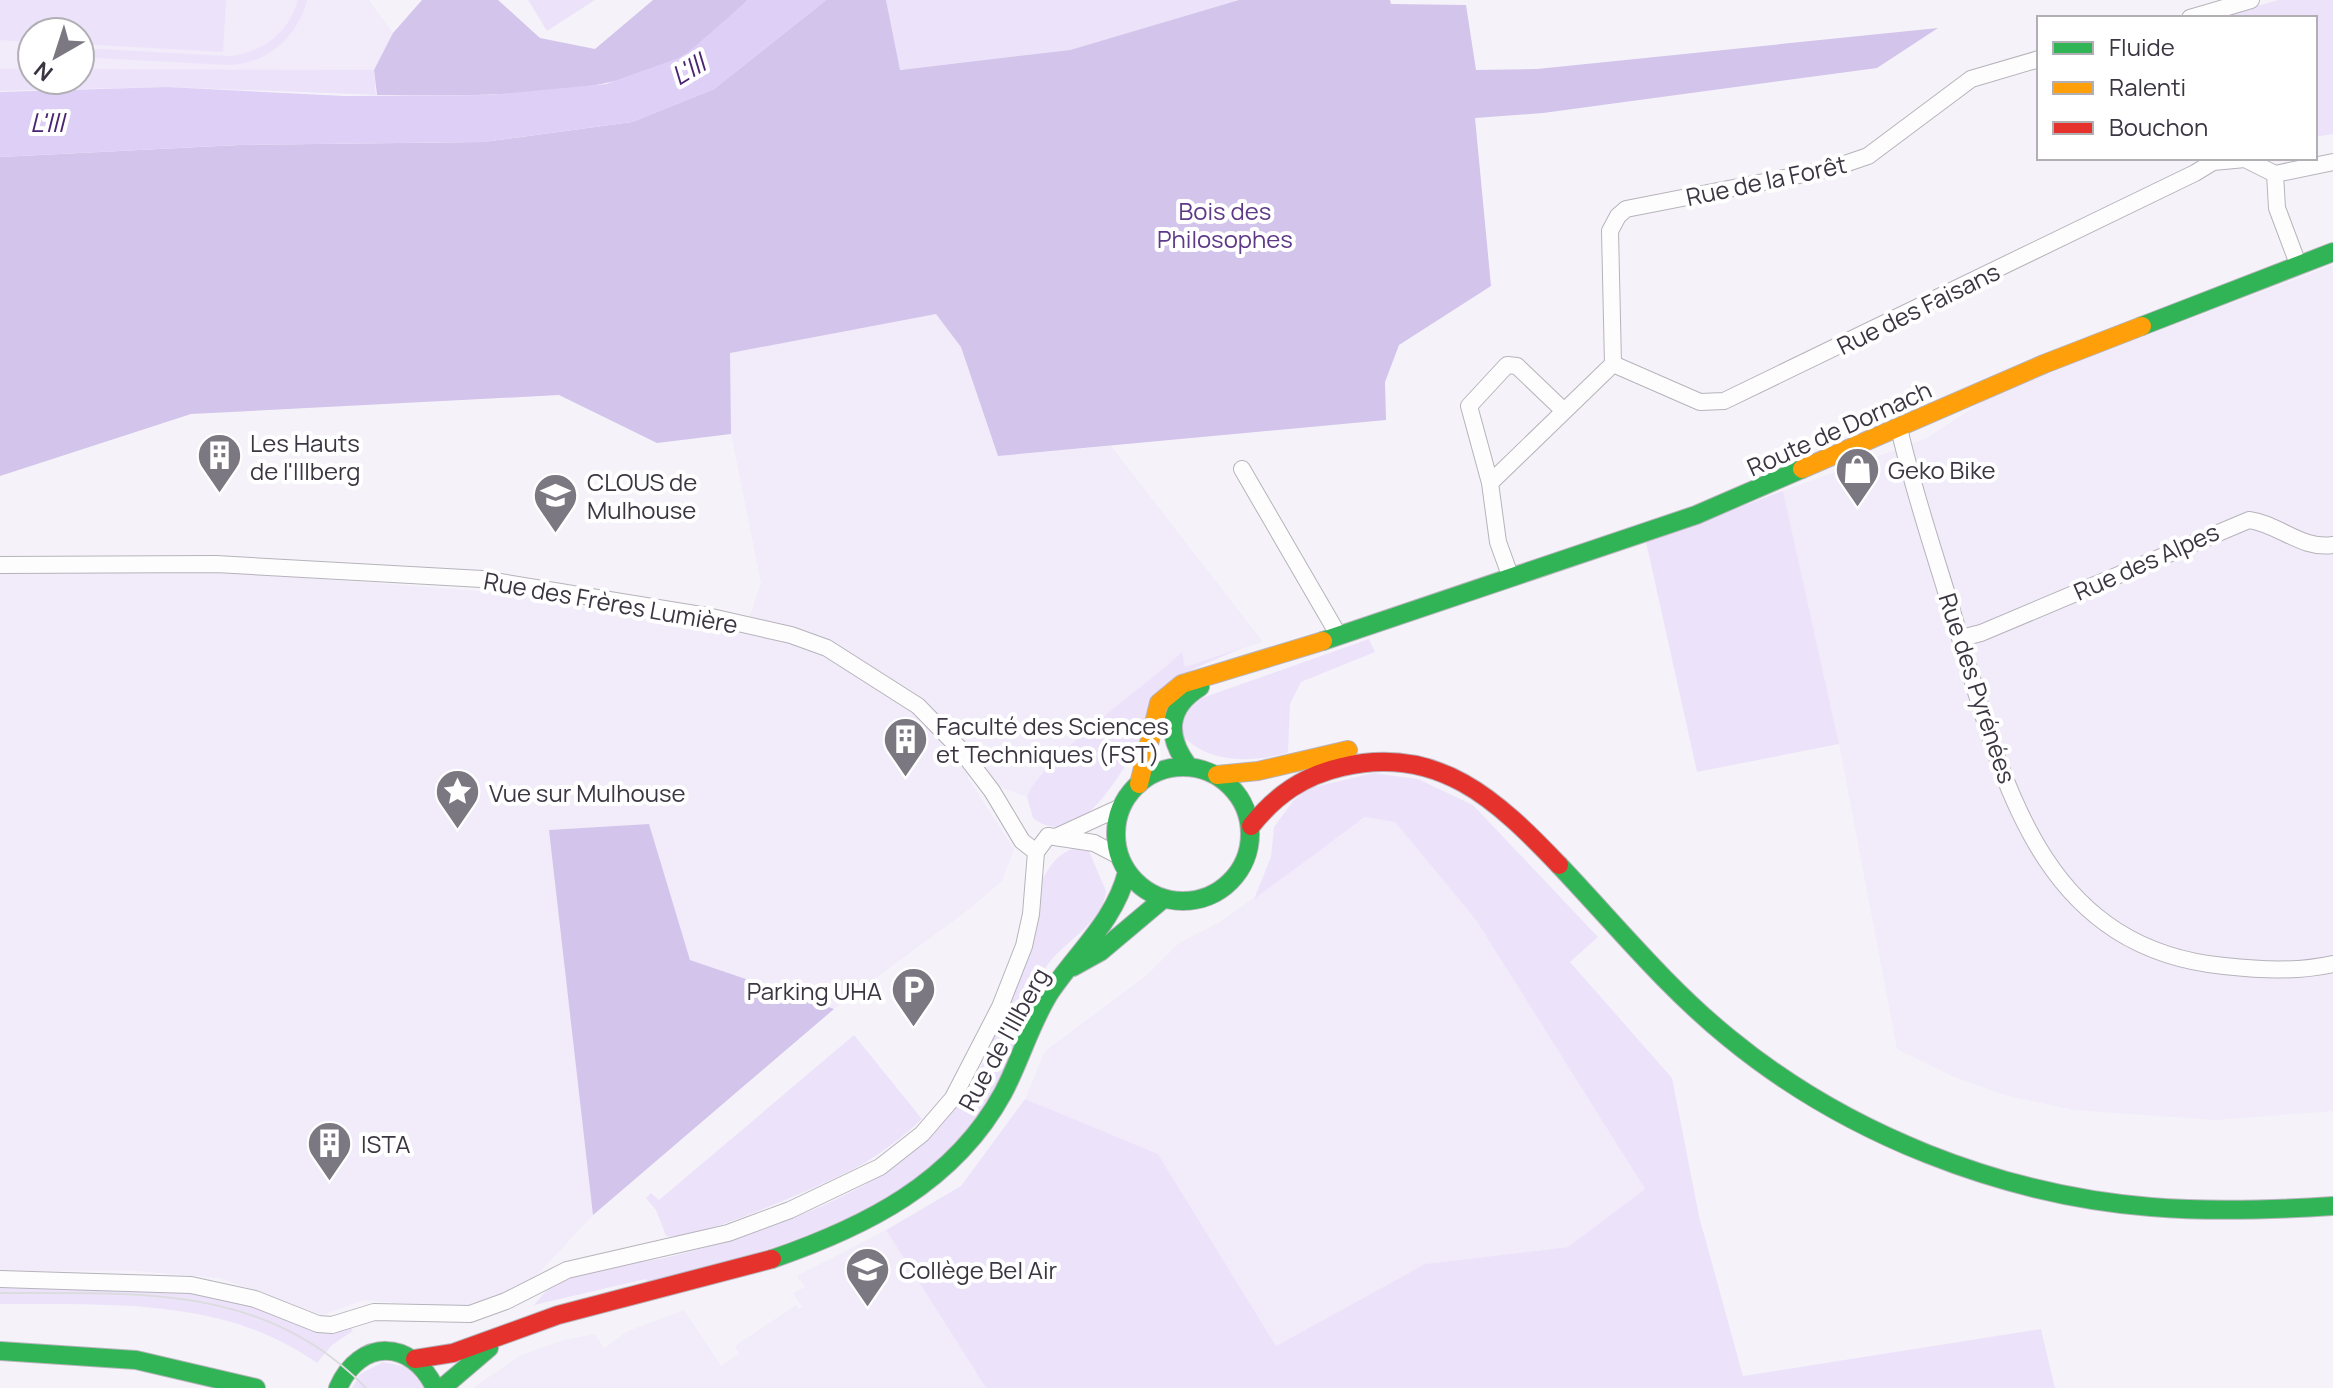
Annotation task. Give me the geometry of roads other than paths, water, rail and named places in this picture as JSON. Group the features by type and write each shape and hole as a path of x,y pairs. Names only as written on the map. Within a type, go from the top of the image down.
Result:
{"main road":[{"name":"Route de Dornach","path":"1231,671 1696,515 2044,364 2333,252"},
{"path":"1189,767 1172,744 1172,712 1190,692 1231,671"},
{"path":"1139,784 1152,724 1166,694 1182,684 1231,671"},
{"path":"1217,775 1233,788 1245,806 1251,826 1246,860 1231,883 1203,899 1176,902 1163,899 1137,883 1123,864 1116,838 1121,807 1139,784 1162,770 1189,767 1217,775 1258,771 1333,751 1361,748 1384,751 1402,760 1436,768 1475,789 1523,831 1685,1001 1784,1080 1895,1141 2018,1184 2102,1202 2166,1210 2233,1212 2333,1206"},
{"path":"1251,826 1280,794 1306,779 1356,765 1402,760"},
{"name":"Rue de l'Illberg","path":"506,1334 561,1314 644,1296 775,1256 881,1211 949,1164 979,1130 1004,1093 1043,1006 1122,895 1123,864"},
{"path":"1071,968 1100,952 1163,899"},
{"path":"321,1388 339,1384 354,1361 370,1352 389,1350 415,1359 445,1358 506,1334"},
{"path":"442,1388 506,1334"},
{"path":"0,1351 136,1360 256,1388"},
{"path":"415,1359 429,1374 435,1388"}],"street":[{"path":"2197,16 2251,0"},
{"name":"Rue de la Forêt","path":"1613,364 1610,231 1626,209 1830,169 1868,156 1971,79 2037,60"},
{"name":"Rue des Faisans","path":"1613,364 1700,402 1724,401 2211,160"},
{"path":"2247,160 2275,174 2333,162"},
{"path":"2275,174 2277,208 2298,264"},
{"path":"1490,483 1613,364"},
{"path":"1511,578 1498,542 1490,483 1469,406 1507,365 1517,366 1563,410"},
{"name":"Rue des Pyrénées","path":"1899,428 1978,702 2015,798 2046,860 2066,889 2090,914 2133,943 2198,963 2264,970 2333,964"},
{"path":"1242,469 1339,636"},
{"name":"Rue des Alpes","path":"1961,638 1981,633 2240,522 2269,523 2307,544 2333,545"},
{"name":"Rue des Frères Lumière","path":"0,565 216,564 482,579 707,616 791,635 838,654 918,706 960,749 992,791 1017,834 1036,852"},
{"path":"0,1279 191,1285 255,1299 303,1319 332,1325 374,1312 470,1314 506,1301 567,1270 728,1233 852,1182 905,1149 942,1114 982,1045 1024,946 1031,914 1036,852 1053,836 1121,807"},
{"path":"1053,836 1094,843 1123,864"}],"water":[{"name":"L'Ill","path":"748,0 826,0 714,89 632,122 483,142 239,145 0,157 0,92 16,92 16,96 96,96 96,89 167,87 345,96 490,95 606,84 684,56"}],"tram line":[{"path":"0,1293 148,1296 195,1301 241,1312 285,1329 326,1354 366,1388"}],"place":[{"name":"Les Hauts de l'Illberg","path":"219,495"},
{"name":"Geko Bike","path":"1857,508"},
{"name":"CLOUS de Mulhouse","path":"556,534"},
{"name":"Faculté des Sciences et Techniques (FST)","path":"905,778"},
{"name":"Vue sur Mulhouse","path":"458,831"},
{"name":"Parking UHA","path":"913,1029"},
{"name":"ISTA","path":"330,1182"},
{"name":"Collège Bel Air","path":"868,1308"}],"park label":[{"name":"Bois des Philosophes","path":"1225,224"}]}
